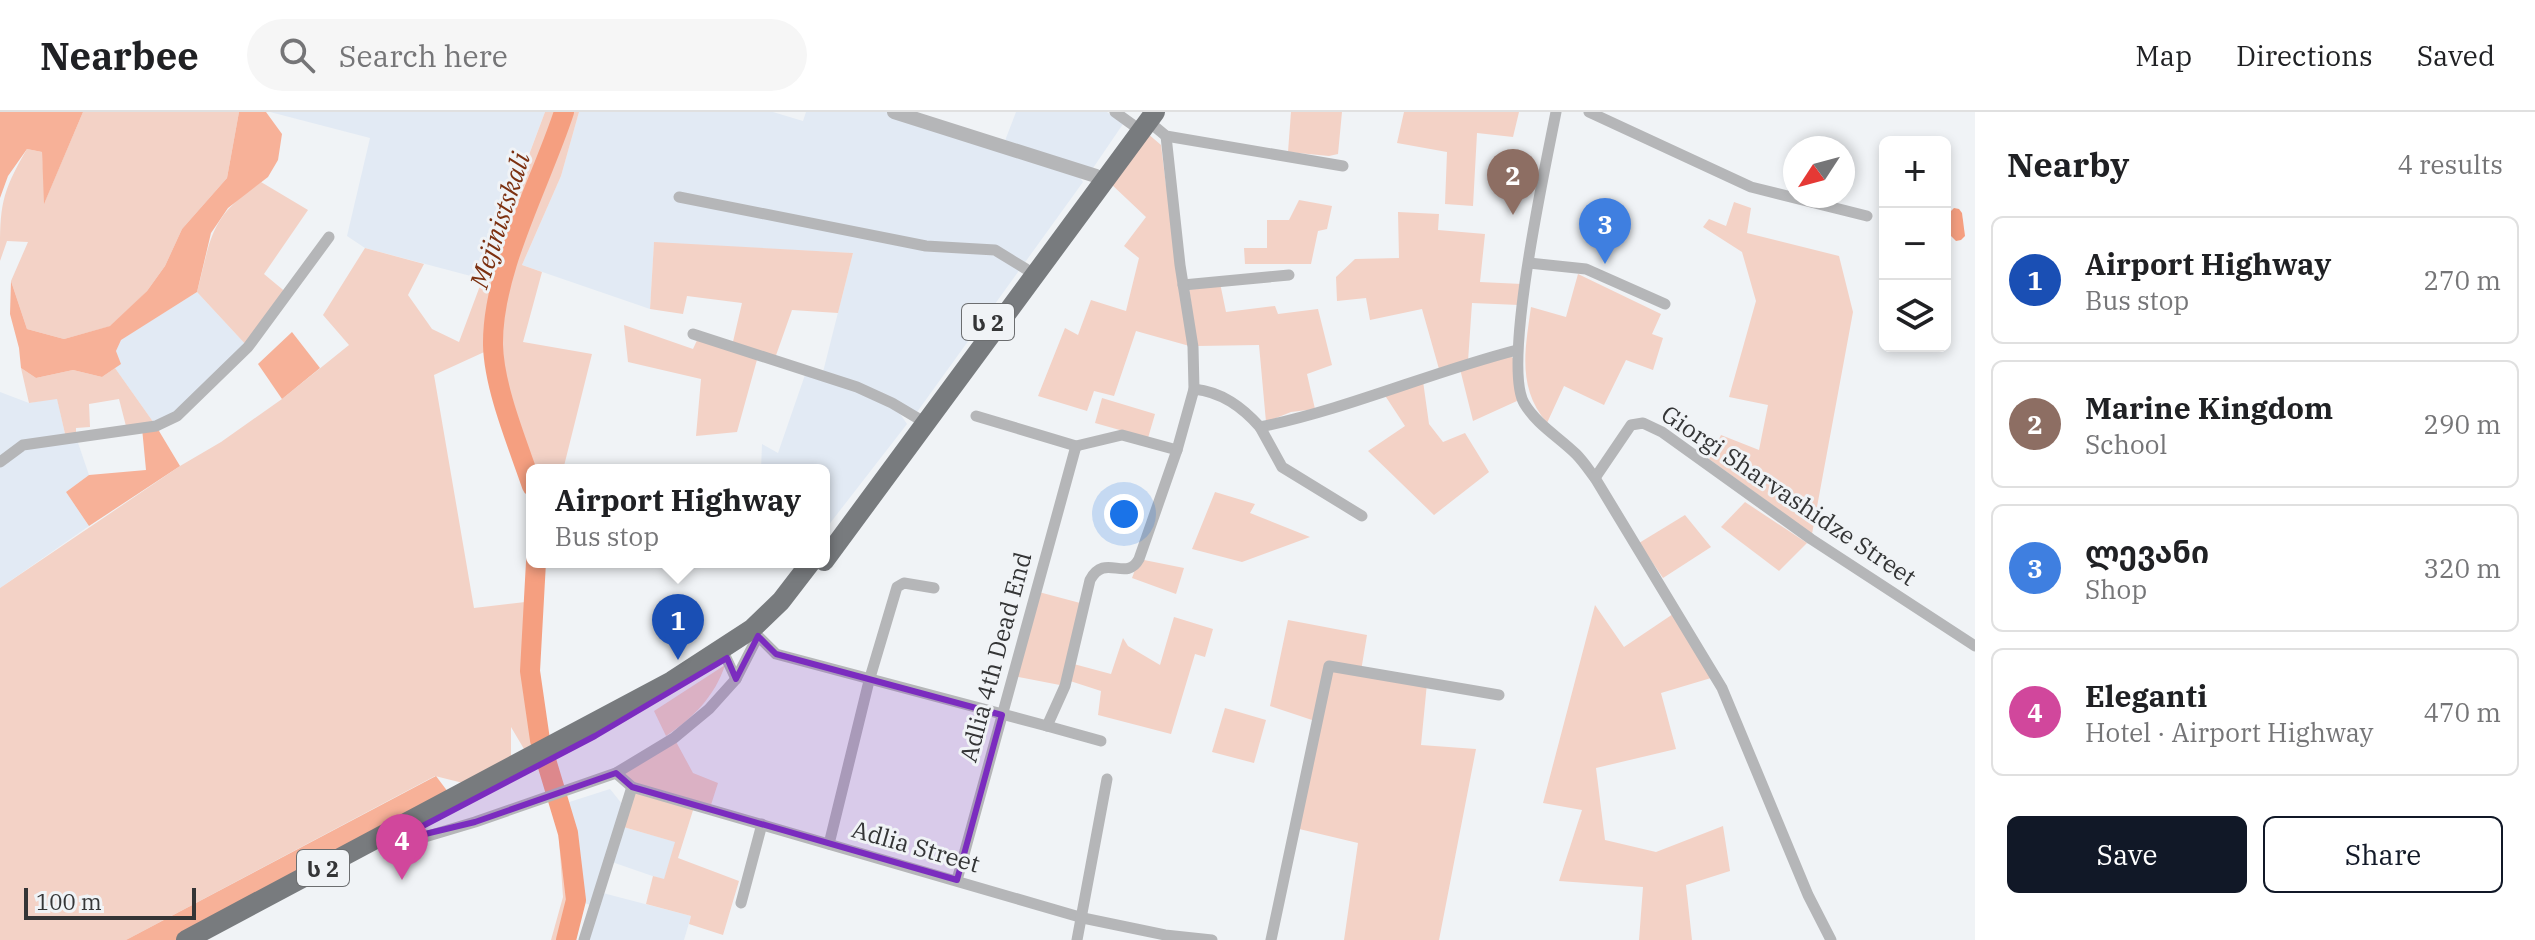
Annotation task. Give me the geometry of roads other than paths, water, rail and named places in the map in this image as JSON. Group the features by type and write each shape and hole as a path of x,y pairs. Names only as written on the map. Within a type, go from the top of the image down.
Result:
{"highway":[{"name":"ს 2","path":"830,543 1026,269 1096,176 1145,118"},
{"name":"ს 2","path":"830,543 1145,118"},
{"name":"ს 2","path":"724,654 781,601 806,568"},
{"name":"ს 2","path":"186,940 561,747 644,709 724,654 758,636 788,607 813,568"},
{"name":"ს 2","path":"207,940 392,842 527,765"}],"street":[{"path":"894,112 1096,176"},
{"path":"1115,112 1145,118 1166,136 1343,166"},
{"path":"1556,112 1517,350 1516,366 1522,399 1536,420 1577,455 1595,478 1722,688 1808,895 1831,940"},
{"path":"1589,112 1751,187 1867,216"},
{"path":"1047,726 1065,686 1090,580 1101,567 1123,569 1135,566 1177,450 1194,389 1193,347 1166,136"},
{"path":"679,197 926,246 995,250 1026,269"},
{"path":"0,462 23,445 156,426 177,416 248,347 329,237"},
{"path":"1529,263 1586,269 1665,304"},
{"path":"1183,285 1289,275"},
{"path":"693,334 857,387 919,419"},
{"path":"1260,427 1291,421 1517,350"},
{"path":"1194,389 1211,391 1246,412 1260,427 1282,467 1362,516"},
{"path":"976,416 1076,446 1122,435 1177,450"},
{"name":"Giorgi Sharvashidze Street","path":"1595,478 1631,425 1643,423 1662,432 1811,539 1975,646"},
{"name":"Adlia 4th Dead End","path":"957,880 1076,446"},
{"path":"829,844 869,681 897,587 904,583 934,588"},
{"path":"392,842 418,839 449,830 616,773 674,738 709,709 736,679 758,636 776,654 1101,741"},
{"path":"724,654 736,679"},
{"path":"1271,940 1329,666 1499,695"},
{"name":"Adlia Street","path":"616,773 632,787 1083,918 1165,935 1212,940"},
{"path":"1077,940 1107,779"},
{"path":"584,940 632,787"},
{"path":"741,903 762,824"}],"waterway":[{"name":"Mejinistskali","path":"526,468 494,362 495,316 509,257 564,112"},
{"name":"Mejinistskali","path":"536,568 530,671 540,740 568,833 576,900 566,940"}],"place":[{"name":"Marine Kingdom","path":"1513,215"},
{"name":"ლევანი","path":"1605,264"},
{"name":"Airport Highway","path":"678,660"},
{"name":"Eleganti","path":"402,880"}]}
